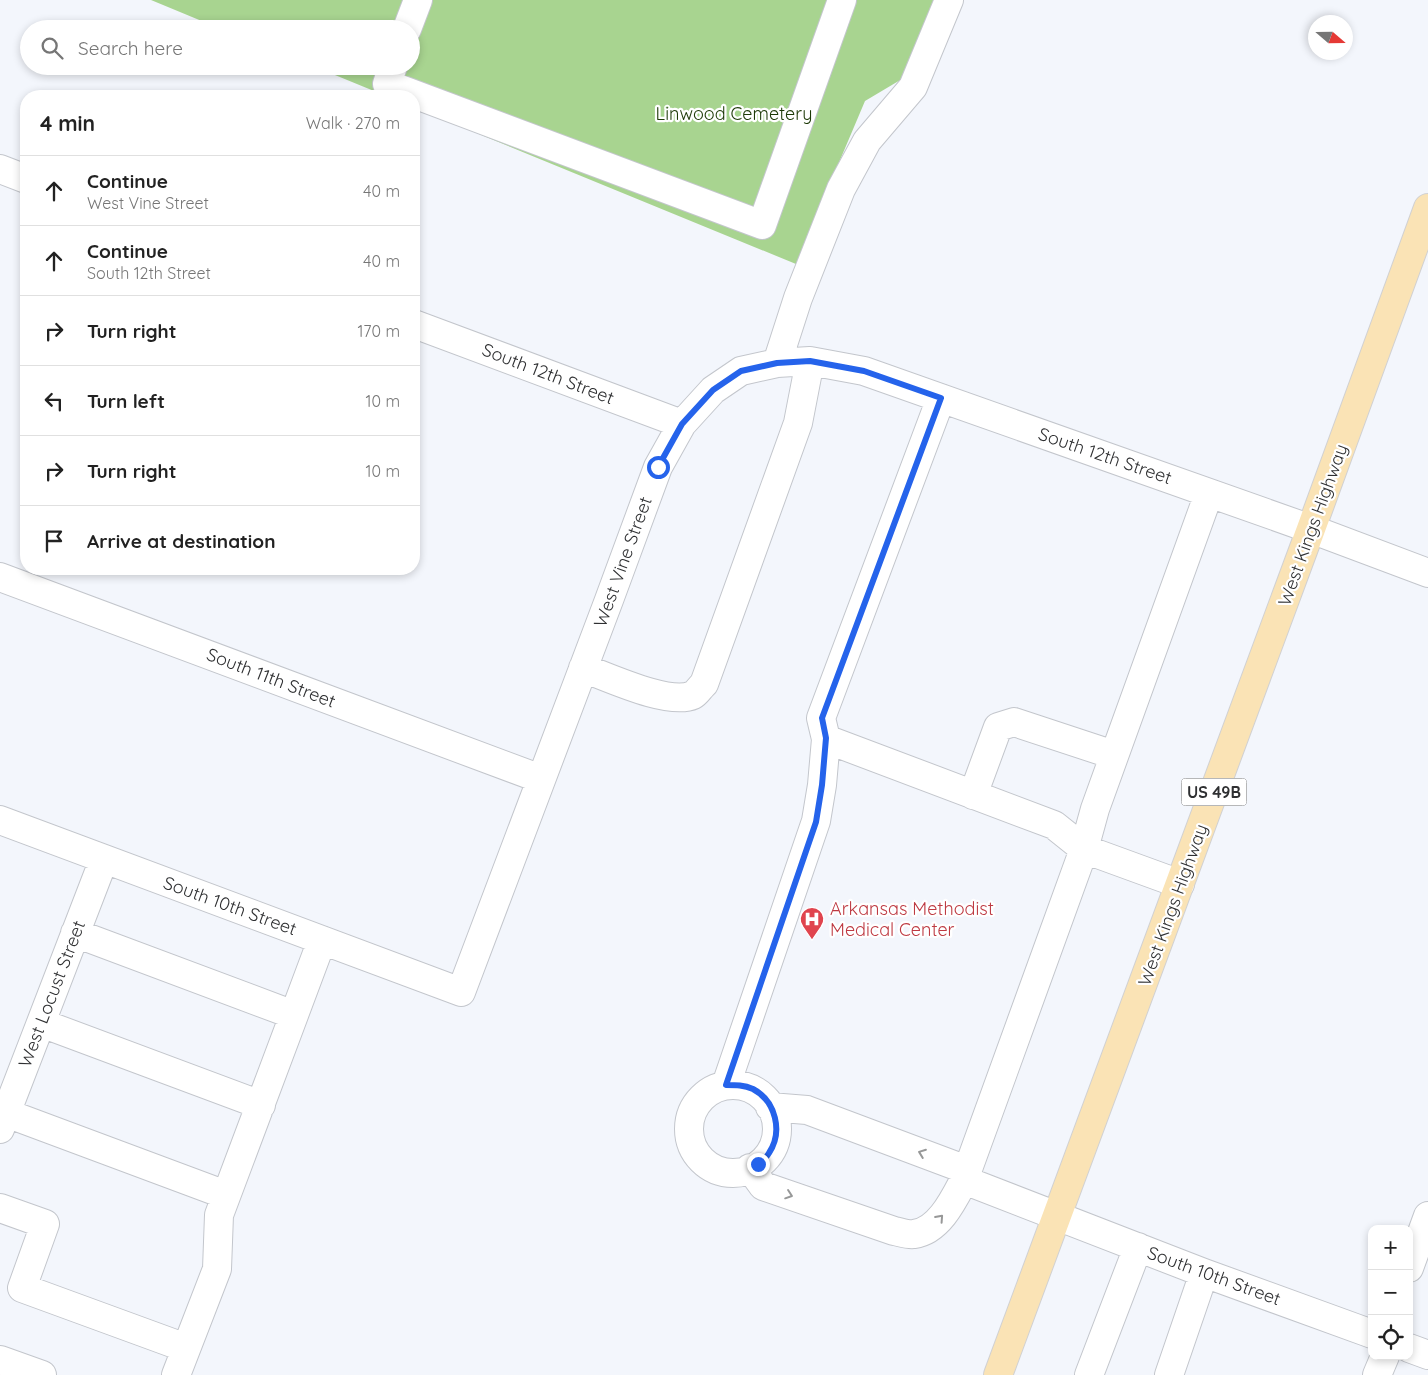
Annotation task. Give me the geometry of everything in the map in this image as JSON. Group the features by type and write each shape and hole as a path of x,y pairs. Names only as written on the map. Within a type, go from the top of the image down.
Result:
{"main road":[{"name":"West Kings Highway","path":"998,1375 1428,208"}],"street":[{"path":"410,20 418,0"},
{"path":"420,96 762,225 842,0"},
{"path":"777,363 798,298 841,189 868,141 913,87 949,0"},
{"path":"390,75 387,84 403,90"},
{"path":"0,169 20,177"},
{"name":"South 12th Street","path":"420,326 682,424"},
{"path":"584,668 661,696 676,698 694,694 704,684 798,423 810,361"},
{"name":"South 12th Street","path":"777,363 810,361 864,371 1209,492 1428,573"},
{"name":"West Vine Street","path":"461,992 658,467 682,424 713,390 741,371 777,363"},
{"path":"726,1085 816,822 822,785 826,738 822,718 941,398"},
{"path":"750,1168 763,1186 894,1231 914,1234 933,1226 950,1207 966,1175 1084,849 1114,755 1209,492"},
{"name":"South 11th Street","path":"0,576 541,779"},
{"path":"973,795 998,727 1014,722 1114,755"},
{"path":"826,738 1054,825 1084,849 1180,884"},
{"name":"South 10th Street","path":"0,820 461,992"},
{"name":"West Locust Street","path":"3,1121 104,859"},
{"path":"75,933 294,1016"},
{"path":"176,1375 217,1269 219,1215 322,940"},
{"path":"41,1023 260,1105"},
{"path":"726,1085 741,1085 754,1090 765,1098 770,1106 777,1125 776,1140 769,1154 758,1164 745,1171 730,1173 716,1170 703,1162 694,1150 689,1136 689,1122 693,1109 701,1098 713,1089 726,1085"},
{"name":"South 10th Street","path":"770,1106 807,1110 966,1175 1057,1218 1368,1333"},
{"path":"3,1121 226,1195"},
{"path":"0,1208 45,1224 22,1288 186,1348"},
{"path":"1413,1257 1428,1216"},
{"path":"1089,1375 1138,1247"},
{"path":"1169,1375 1204,1273"},
{"path":"1413,1349 1428,1355"},
{"path":"0,1360 42,1375"},
{"path":"1377,1375 1383,1360"}],"green space":[{"name":"Linwood Cemetery","path":"151,0 937,0 907,76 865,101 796,264 420,110 420,90 372,90 335,75 420,75 420,20 199,20"}],"place":[{"name":"Arkansas Methodist Medical Center","path":"812,940"}],"route":[{"path":"658,467 682,424 713,390 741,371 777,363 810,361 864,371 941,398 822,718 826,738 822,785 816,822 726,1085 741,1085 754,1090 765,1098 773,1110 777,1125 776,1140 769,1154 758,1164"}]}
